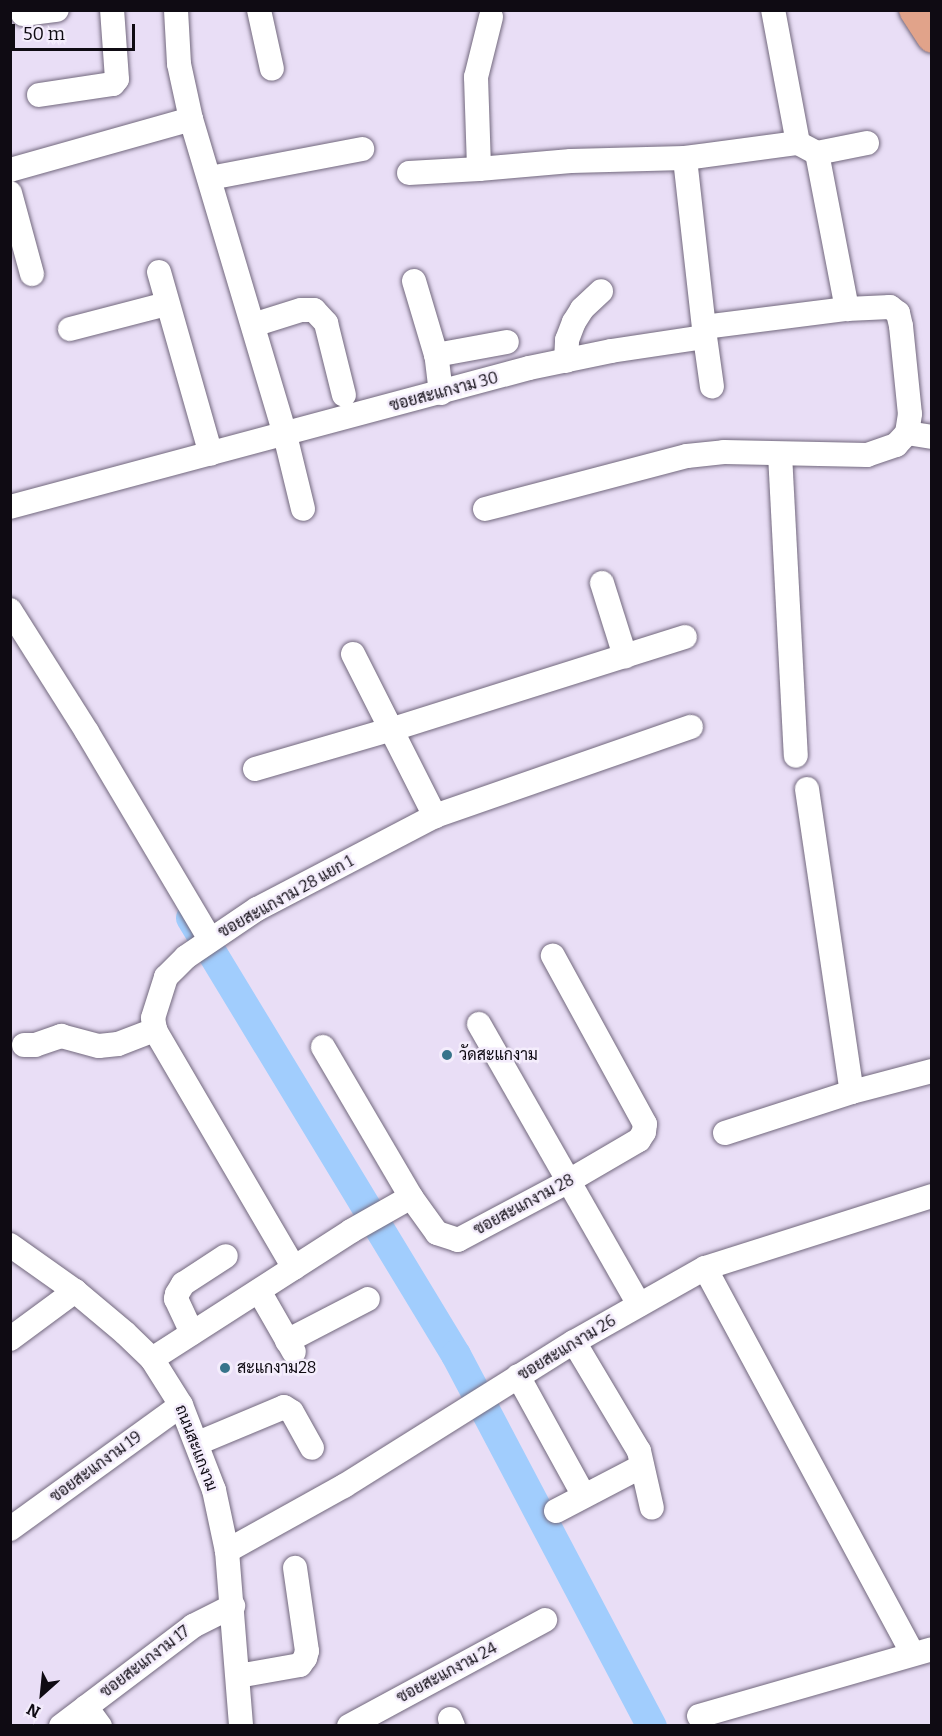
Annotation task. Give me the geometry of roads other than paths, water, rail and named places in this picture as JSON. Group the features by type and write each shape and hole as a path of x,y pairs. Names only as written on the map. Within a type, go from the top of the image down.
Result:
{"main road":[{"path":"914,10 932,38"}],"street":[{"path":"23,14 57,10"},
{"path":"39,96 113,84 117,79 112,10"},
{"path":"176,10 179,64 191,118 285,435 303,509"},
{"path":"259,10 272,69"},
{"path":"773,10 848,309"},
{"path":"479,169 476,77 491,17"},
{"path":"10,170 191,118"},
{"path":"409,173 571,161 685,158 867,143"},
{"path":"210,178 362,149"},
{"path":"685,158 712,387"},
{"path":"10,193 24,268"},
{"path":"159,272 211,454"},
{"path":"414,281 436,355 441,393"},
{"path":"566,361 567,340 574,322 582,309 601,291"},
{"path":"70,329 167,304"},
{"name":"ซอยสะแกงาม 30","path":"10,507 566,361 705,332 848,309 890,307 898,313 910,414 907,433"},
{"path":"253,325 301,310 314,310 326,323 344,395"},
{"path":"436,355 507,342"},
{"path":"485,509 687,456 724,452 867,455 896,445 907,433 932,437"},
{"path":"780,454 796,756"},
{"path":"602,583 625,656"},
{"path":"10,609 87,732 208,940"},
{"path":"255,769 393,729 685,637"},
{"path":"353,654 393,729 435,816"},
{"name":"ซอยสะแกงาม 28 แยก 1","path":"155,1030 153,1018 166,977 208,940 257,909 435,816 691,727"},
{"path":"807,789 852,1092"},
{"name":"ซอยสะแกงาม 28","path":"323,1047 411,1197 437,1233 458,1240 567,1182 639,1140 644,1132 645,1124 553,956"},
{"path":"479,1024 639,1305"},
{"path":"24,1045 35,1046 61,1035 99,1046 117,1044 155,1030 294,1268"},
{"path":"725,1133 852,1092 932,1071"},
{"name":"ซอยสะแกงาม 26","path":"227,1551 344,1486 574,1342 705,1268 932,1196"},
{"path":"152,1359 351,1231 411,1197"},
{"name":"ถนนสะแกงาม","path":"10,1245 75,1291 152,1359 177,1400 198,1443 214,1490 227,1551 241,1725"},
{"path":"192,1333 176,1299 177,1294 183,1284 226,1256"},
{"path":"699,1716 922,1651 705,1268"},
{"path":"10,1339 75,1291"},
{"path":"258,1291 291,1346 368,1299"},
{"path":"574,1342 639,1452 652,1508"},
{"path":"518,1376 584,1497"},
{"path":"10,1514 177,1400"},
{"name":"ซอยสะแกงาม 19","path":"10,1529 177,1400"},
{"path":"198,1443 284,1407 292,1412 312,1448"},
{"path":"556,1511 642,1466"},
{"path":"238,1676 294,1667 300,1665 305,1658 307,1651 295,1568"},
{"name":"ซอยสะแกงาม 17","path":"61,1725 93,1716 193,1626 233,1606"},
{"name":"ซอยสะแกงาม 24","path":"349,1725 545,1620"}],"waterway":[{"path":"191,918 456,1355 652,1726"}],"place":[{"name":"วัดสะแกงาม","path":"447,1055"},
{"name":"สะแกงาม28","path":"225,1368"}]}
